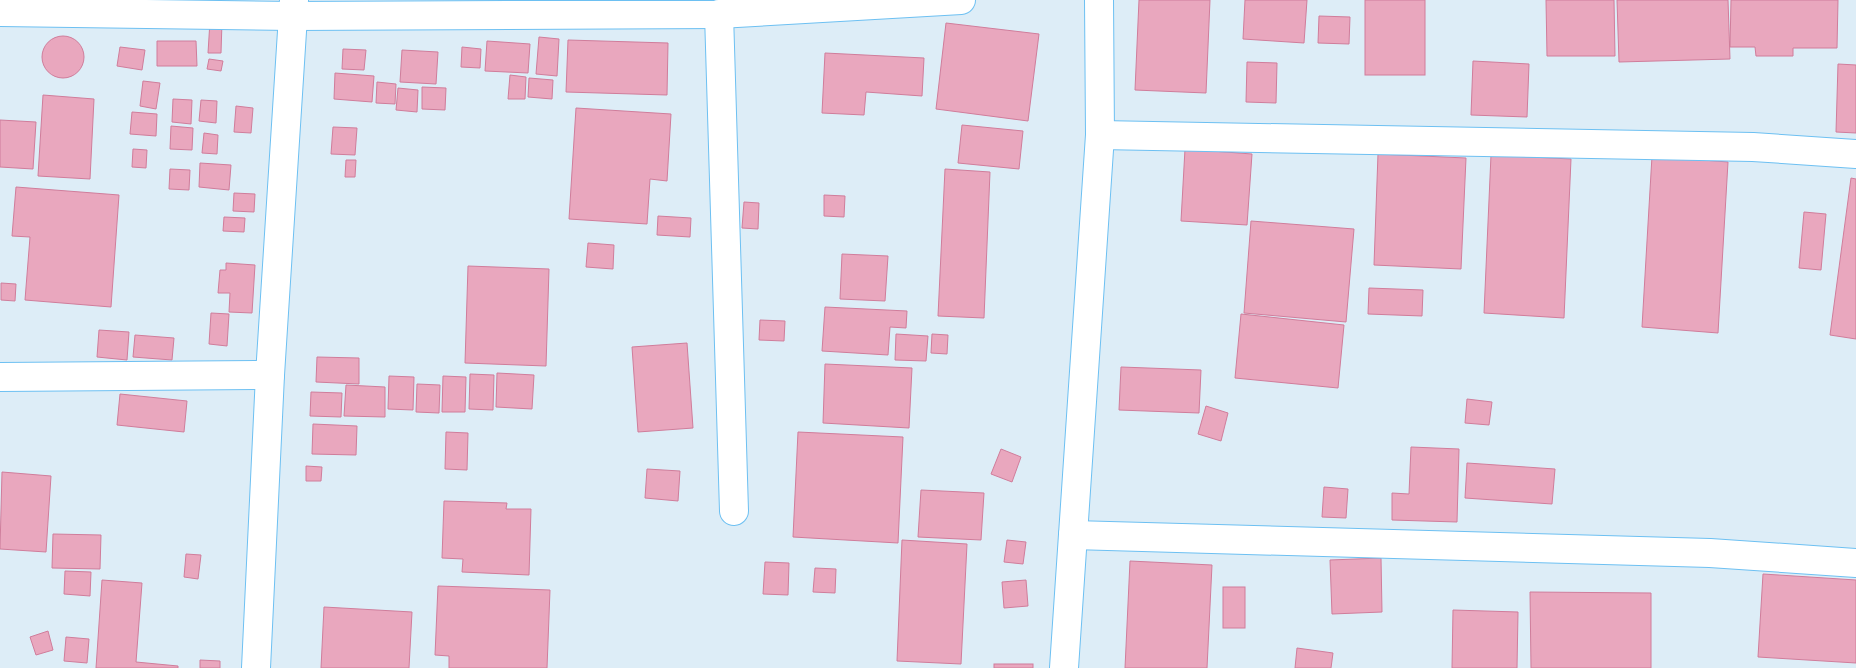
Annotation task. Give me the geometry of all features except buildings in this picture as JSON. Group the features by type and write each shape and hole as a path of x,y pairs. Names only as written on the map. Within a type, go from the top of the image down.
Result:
{"street":[{"path":"0,12 293,8 719,14 960,0"},
{"path":"1064,668 1100,135 1099,0"},
{"path":"256,668 270,375 293,8"},
{"path":"719,14 734,511"},
{"path":"1100,135 1753,147 1856,154"},
{"path":"0,376 270,375"},
{"path":"1073,535 1700,553 1856,563"}]}
